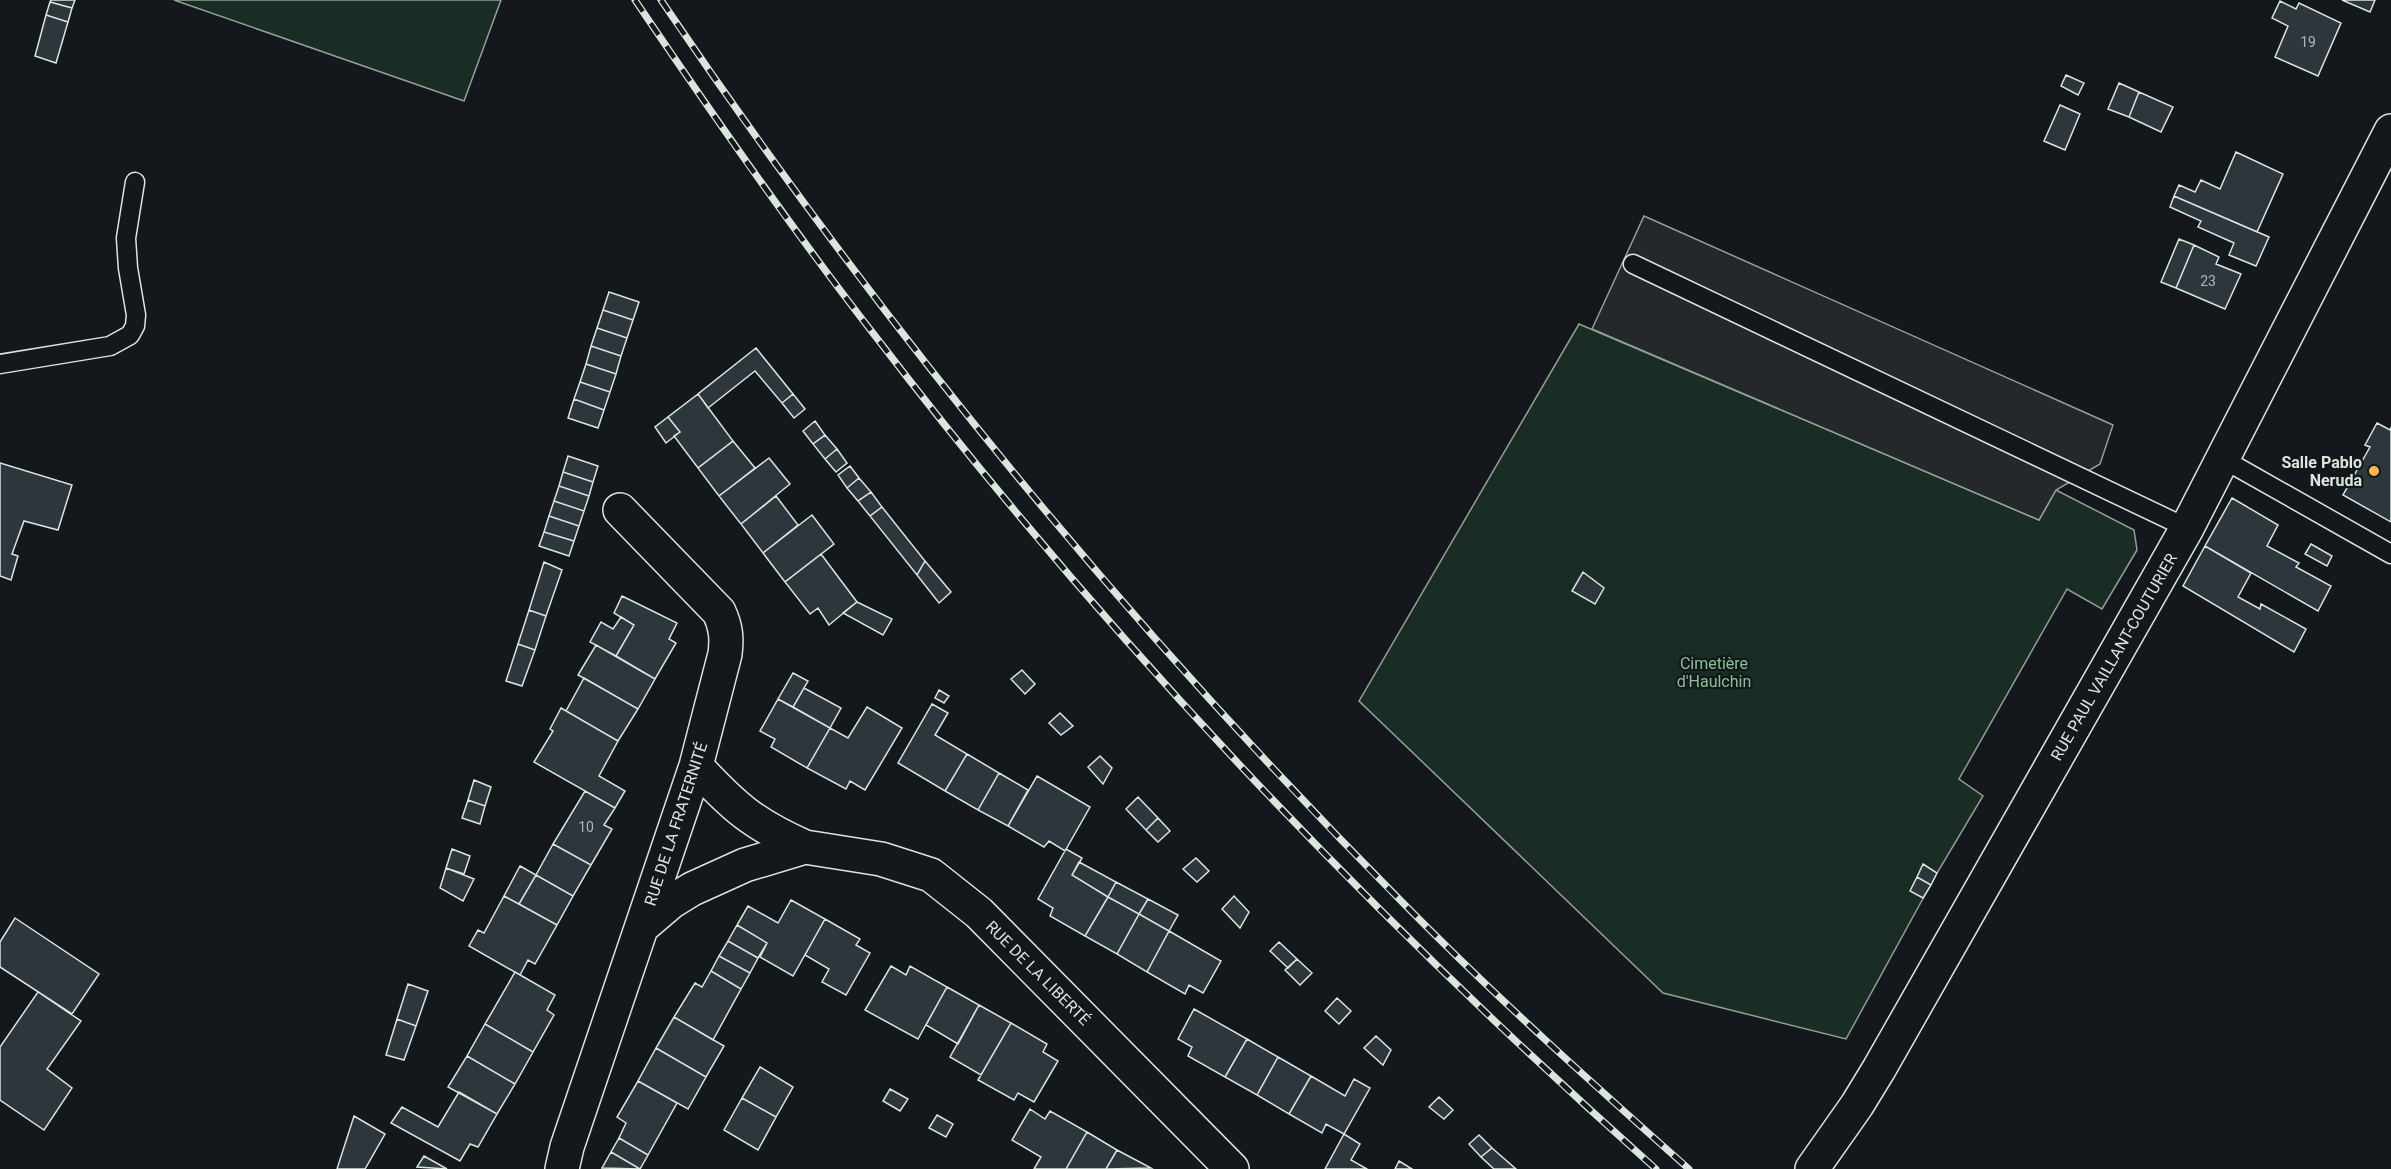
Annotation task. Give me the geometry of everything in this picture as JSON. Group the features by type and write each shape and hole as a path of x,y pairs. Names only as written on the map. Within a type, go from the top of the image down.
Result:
{"street":[{"name":"RUE PAUL VAILLANT-COUTURIER","path":"1812,1169 1879,1069 2187,528 2391,131"},
{"name":"RUE DE LA FRATERNITÉ","path":"561,1169 696,766 725,654 727,637 724,624 714,606 620,510"},
{"name":"RUE DE LA LIBERTÉ","path":"696,766 728,801 757,824 805,847 881,859 931,875 945,884 979,913 1232,1169"},
{"name":"RUE DE LA LIBERTÉ","path":"644,926 671,902 701,884 745,865 805,847"}],"lane":[{"path":"0,364 110,346 130,334 135,326 136,315 128,268 126,238 135,182"},
{"path":"1633,264 2187,528"},
{"path":"2223,459 2391,554"}],"green space":[{"path":"174,0 501,0 464,101"},
{"name":"Cimetière d'Haulchin","path":"1579,324 2039,520 2056,490 2134,530 2137,550 2102,609 2067,589 1959,779 1983,796 1937,873 1846,1039 1663,993 1359,701"}],"shaded area":[{"path":"1644,216 2113,425 2100,464 2056,490 2039,520 1592,329"}],"building":[{"path":"51,0 75,0 72,8 50,2"},
{"path":"2342,0 2375,0 2370,12"},
{"path":"2280,1 2296,9 2299,3 2341,23 2318,76 2275,57 2288,26 2272,18"},
{"path":"50,2 72,8 68,22 46,15"},
{"path":"46,15 68,22 56,63 35,56"},
{"path":"2066,75 2084,83 2078,95 2061,86"},
{"path":"2119,83 2139,92 2129,117 2108,109"},
{"path":"2139,92 2173,107 2161,132 2129,117"},
{"path":"2060,105 2080,114 2065,150 2044,141"},
{"path":"2236,152 2283,174 2257,232 2174,196 2179,185 2195,192 2201,180 2220,189"},
{"path":"2174,196 2269,237 2256,266 2229,255 2234,243 2198,227 2201,221 2170,207"},
{"path":"2179,239 2194,245 2176,288 2161,282"},
{"path":"2194,245 2219,257 2216,264 2241,274 2225,309 2176,288"},
{"path":"609,292 639,302 633,320 603,310"},
{"path":"603,310 633,320 627,338 597,328"},
{"path":"597,328 627,338 621,356 591,346"},
{"path":"591,346 621,356 616,374 586,364"},
{"path":"756,348 793,394 782,403 755,371 708,408 698,394"},
{"path":"586,364 616,374 610,392 580,382"},
{"path":"580,382 610,392 604,410 574,399"},
{"path":"698,394 733,441 698,468 674,436 680,432 668,417"},
{"path":"793,394 805,409 794,418 782,403"},
{"path":"574,399 604,410 598,428 568,418"},
{"path":"668,417 680,432 666,443 655,427"},
{"path":"815,421 825,435 813,444 803,431"},
{"name":"Salle Pablo Neruda","path":"2377,423 2390,430 2391,427 2391,522 2343,495 2370,447 2365,445"},
{"path":"825,435 837,449 825,459 813,444"},
{"path":"733,441 755,468 719,496 698,468"},
{"path":"837,449 847,463 836,472 825,459"},
{"path":"568,456 598,466 593,482 563,472"},
{"path":"769,458 790,484 741,524 719,496"},
{"path":"0,463 72,485 58,530 24,521 12,554 18,556 11,580 0,576"},
{"path":"850,466 859,478 847,488 838,475"},
{"path":"563,472 593,482 589,496 559,486"},
{"path":"859,478 871,492 858,501 847,488"},
{"path":"559,486 589,496 584,511 554,501"},
{"path":"871,492 882,507 870,516 858,501"},
{"path":"776,496 798,525 763,553 741,524"},
{"path":"2232,498 2278,525 2267,546 2299,563 2296,567 2331,586 2318,611 2205,546"},
{"path":"554,501 584,511 579,526 549,516"},
{"path":"882,507 925,561 917,575 870,516"},
{"path":"812,515 834,544 785,582 763,553"},
{"path":"549,516 579,526 574,541 544,532"},
{"path":"544,532 574,541 569,556 539,546"},
{"path":"2311,544 2332,556 2327,566 2305,554"},
{"path":"2205,546 2251,573 2238,597 2260,609 2261,604 2306,629 2294,652 2183,586"},
{"path":"821,554 857,602 829,625 818,608 810,614 785,582"},
{"path":"925,561 951,592 939,603 917,575"},
{"path":"544,562 562,570 546,616 529,610"},
{"path":"1583,572 1604,588 1595,604 1572,591"},
{"path":"622,596 677,623 669,639 676,643 655,679 616,656 634,625 614,613"},
{"path":"857,602 892,619 883,635 843,613"},
{"path":"529,610 546,616 535,650 518,644"},
{"path":"621,617 634,625 616,656 590,642 601,622 613,629"},
{"path":"518,644 535,650 522,686 506,681"},
{"path":"596,645 655,679 638,709 578,675"},
{"path":"1022,670 1035,684 1025,694 1011,679"},
{"path":"793,673 808,681 793,707 778,699"},
{"path":"584,678 638,709 618,741 566,711"},
{"path":"804,688 841,708 830,728 793,707"},
{"path":"939,690 949,696 944,703 935,698"},
{"path":"778,699 830,728 807,768 771,747 775,739 760,731"},
{"path":"932,704 948,713 935,735 967,754 945,791 898,763"},
{"path":"867,707 902,728 865,790 850,781 846,789 807,768 830,728 848,738"},
{"path":"561,708 618,741 599,776 625,791 615,808 534,762 553,731 550,729"},
{"path":"1060,713 1073,726 1061,735 1049,723"},
{"path":"967,754 999,773 978,810 945,791"},
{"path":"1100,756 1112,768 1103,784 1088,767"},
{"path":"999,773 1028,790 1008,826 978,810"},
{"path":"1037,776 1090,807 1065,851 1049,841 1044,847 1008,826"},
{"path":"474,780 491,787 485,806 468,800"},
{"path":"585,791 615,808 604,825 612,829 591,865 553,844"},
{"path":"1138,797 1158,818 1146,830 1126,809"},
{"path":"468,800 485,806 480,824 462,818"},
{"path":"1158,818 1170,831 1158,842 1146,830"},
{"path":"553,844 591,865 573,896 536,875"},
{"path":"452,849 470,856 464,874 446,868"},
{"path":"1066,849 1082,858 1072,875 1108,897 1085,936 1050,916 1053,908 1038,899"},
{"path":"1196,858 1209,871 1197,882 1183,869"},
{"path":"1079,862 1116,882 1108,897 1072,875"},
{"path":"1923,864 1937,873 1931,885 1917,877"},
{"path":"520,866 536,875 519,904 504,896"},
{"path":"446,868 474,879 463,901 440,888"},
{"path":"536,875 573,896 557,925 519,904"},
{"path":"1917,877 1931,885 1923,898 1910,891"},
{"path":"1116,882 1148,899 1139,914 1108,897"},
{"path":"504,896 557,925 535,964 528,960 520,975 469,946 478,930 484,933"},
{"path":"1234,896 1249,912 1240,928 1222,909"},
{"path":"1108,897 1139,914 1117,954 1085,936"},
{"path":"1148,899 1178,915 1169,931 1139,914"},
{"path":"791,900 825,919 793,976 760,957 767,943 737,925 748,906 778,923"},
{"path":"1139,914 1169,931 1147,972 1117,954"},
{"path":"15,918 99,974 72,1014 0,967 0,942"},
{"path":"825,919 860,939 856,945 870,953 846,995 822,982 829,969 805,955"},
{"path":"737,925 767,943 758,958 728,941"},
{"path":"1169,931 1221,961 1203,993 1189,985 1185,994 1147,972"},
{"path":"728,941 758,958 750,973 719,956"},
{"path":"1279,942 1297,959 1288,968 1270,951"},
{"path":"719,956 750,973 741,989 711,971"},
{"path":"1297,959 1312,973 1300,985 1285,970"},
{"path":"891,966 906,975 910,966 947,987 918,1039 865,1010"},
{"path":"711,971 741,989 713,1040 674,1017 695,983 702,987"},
{"path":"515,972 555,995 547,1010 554,1015 533,1052 485,1024"},
{"path":"408,984 428,991 416,1026 397,1019"},
{"path":"947,987 979,1005 958,1044 926,1025"},
{"path":"38,992 81,1021 47,1069 72,1088 44,1130 0,1100 0,1047"},
{"path":"1337,998 1351,1011 1339,1024 1325,1011"},
{"path":"979,1005 1011,1023 981,1075 950,1057"},
{"path":"1194,1009 1247,1039 1225,1077 1188,1056 1192,1047 1178,1039"},
{"path":"674,1017 724,1046 706,1077 656,1048"},
{"path":"397,1019 416,1026 404,1060 386,1055"},
{"path":"1011,1023 1047,1044 1043,1052 1058,1061 1034,1102 1018,1093 1014,1100 978,1080"},
{"path":"485,1024 533,1052 515,1084 467,1056"},
{"path":"1376,1036 1391,1050 1383,1065 1364,1048"},
{"path":"1247,1039 1278,1057 1257,1095 1225,1077"},
{"path":"656,1048 706,1077 688,1109 638,1081"},
{"path":"467,1056 515,1084 497,1114 448,1087"},
{"path":"1278,1057 1311,1076 1289,1114 1257,1095"},
{"path":"760,1067 793,1087 776,1117 742,1098"},
{"path":"1311,1076 1345,1096 1354,1079 1370,1088 1344,1134 1326,1124 1322,1133 1289,1114"},
{"path":"638,1081 677,1103 648,1155 619,1138 626,1123 617,1117"},
{"path":"890,1089 908,1099 900,1111 883,1101"},
{"path":"459,1092 497,1114 478,1147 470,1144 460,1161 391,1123 402,1107 438,1127"},
{"path":"1439,1097 1453,1110 1444,1119 1429,1107"},
{"path":"742,1098 776,1117 758,1150 724,1130"},
{"path":"1030,1109 1045,1119 1050,1111 1087,1132 1066,1169 1034,1169 1041,1157 1012,1140"},
{"path":"937,1115 953,1124 946,1137 929,1128"},
{"path":"354,1116 385,1134 365,1169 337,1169"},
{"path":"1087,1132 1117,1150 1106,1169 1066,1169"},
{"path":"1344,1134 1360,1144 1351,1160 1367,1169 1325,1169"},
{"path":"1479,1135 1492,1148 1481,1157 1469,1144"},
{"path":"619,1138 648,1155 640,1169 611,1152"},
{"path":"1492,1148 1516,1169 1494,1169 1481,1157"},
{"path":"1117,1150 1151,1168 1106,1169"},
{"path":"611,1152 640,1169 602,1168"},
{"path":"424,1156 447,1169 417,1167"},
{"path":"1399,1161 1412,1169 1395,1169"}],"railway":[{"path":"635,0 752,170 844,296 964,449 1150,667 1246,772 1345,874 1550,1073 1656,1169"},
{"path":"661,0 831,240 921,357 1107,584 1304,802 1407,907 1581,1073 1689,1169"}],"place":[{"name":"Salle Pablo Neruda","path":"2374,471"}]}
